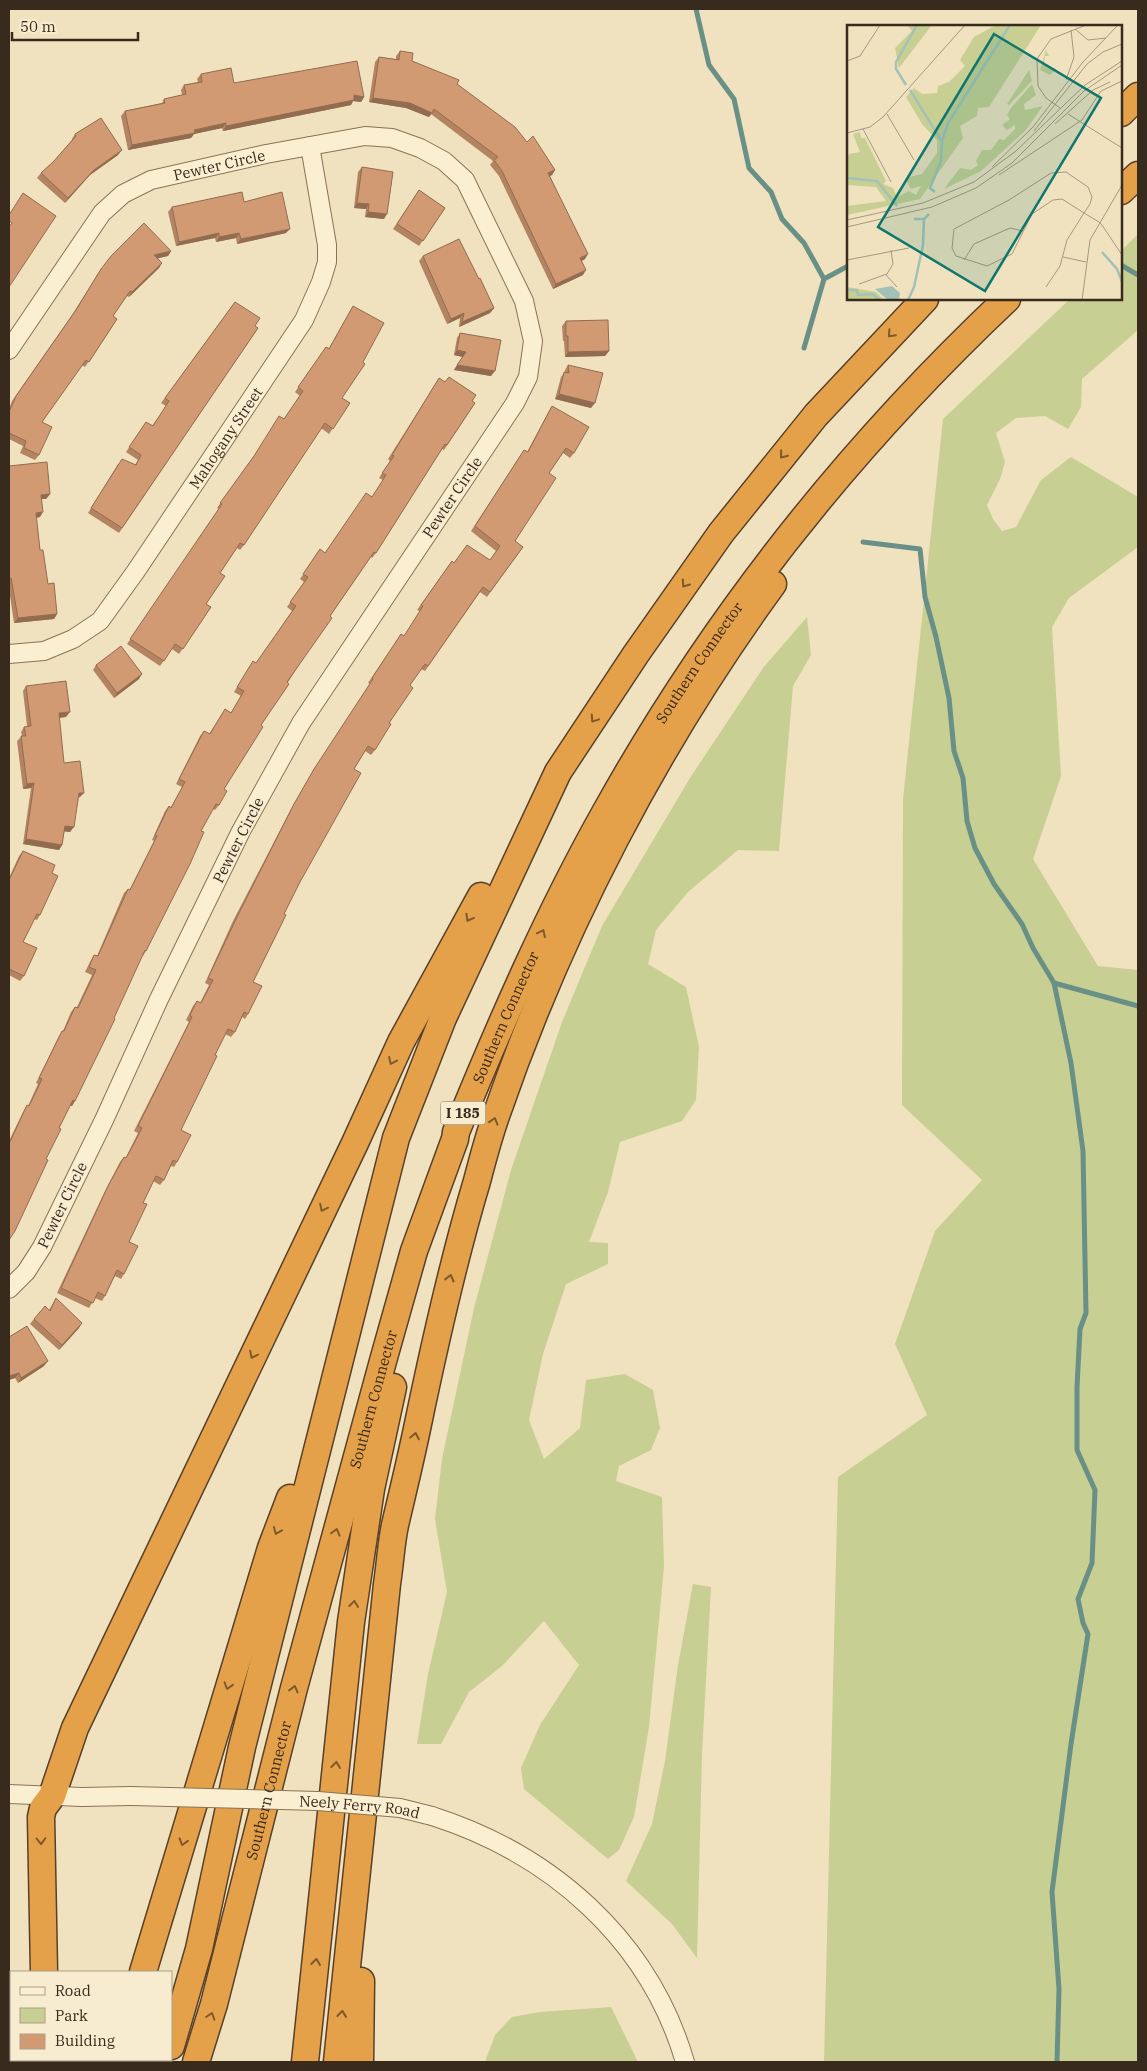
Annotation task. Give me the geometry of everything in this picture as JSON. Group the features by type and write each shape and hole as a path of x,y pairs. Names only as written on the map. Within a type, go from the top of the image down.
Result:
{"highway":[{"path":"1122,111 1138,96"},
{"path":"1122,190 1138,174"},
{"path":"44,1971 40,1817 43,1808 52,1796 75,1728 401,1042 508,848 636,654 721,533 816,415 924,300"},
{"path":"337,2062 387,1584 395,1527 438,1324 496,1115 549,978 583,905 645,786 681,724 762,599 853,480 998,307"},
{"name":"Southern Connector","path":"196,2062 214,2004 294,1688 414,1251 456,1132 499,1026 550,916 606,810 669,706 738,602 818,500 904,401 998,307"},
{"path":"172,2043 199,1949 242,1747 396,1138 442,1018 558,772"},
{"path":"305,2062 350,1632 360,1554 384,1427 412,1306 440,1202 447,1161"},
{"path":"144,1971 270,1548 328,1405"},
{"path":"360,2062 362,1977 408,1471"}],"street":[{"name":"Pewter Circle","path":"9,350 102,213 123,194 152,180 364,136 392,138 420,148 444,161 465,180 524,301 533,341 528,377 515,403 301,723 241,831 158,999 104,1120 42,1247 26,1272 9,1289"},
{"name":"Mahogany Street","path":"9,654 44,650 73,639 100,621 136,571 304,320 322,282 327,262 327,245 310,146"},
{"name":"Neely Ferry Road","path":"9,1794 318,1801 400,1808 464,1826 495,1840 552,1875 578,1895 619,1938 658,1995 685,2062"}],"green space":[{"path":"1138,234 1138,330 1082,379 1081,407 1068,429 1045,416 1016,418 996,433 1005,462 1000,479 987,505 993,519 1002,531 1016,527 1041,480 1071,457 1138,497 1138,547 1069,598 1052,627 1061,776 1033,859 1098,966 1138,970 1138,2062 824,2062 838,1477 927,1415 895,1344 935,1231 982,1180 902,1105 903,799 943,419 1069,300 1122,300 1122,250"},
{"path":"807,617 811,655 793,686 779,851 738,850 688,892 656,930 648,964 686,987 699,1047 696,1100 682,1121 620,1142 608,1192 589,1242 608,1243 608,1264 566,1284 543,1354 529,1420 544,1459 580,1428 586,1380 625,1374 653,1390 660,1428 651,1450 619,1466 616,1481 662,1497 664,1567 649,1727 634,1817 619,1850 608,1859 524,1789 521,1768 540,1725 579,1665 544,1621 502,1666 469,1692 441,1744 417,1744 428,1674 447,1592 435,1519 442,1459 474,1308 511,1170 562,1022 602,926 690,778 763,668"},
{"path":"693,1584 711,1587 702,1754 697,1958 672,1924 626,1881 652,1824 665,1761 678,1665"},
{"path":"611,2007 638,2062 485,2062 495,2035 512,2017 540,2012"}],"building":[{"path":"400,51 413,53 412,61 459,80 457,84 515,127 527,142 533,136 555,170 548,173 588,254 580,258 586,270 556,284 502,171 494,160 498,157 434,109 432,113 410,103 373,98 379,57 399,60"},
{"path":"357,61 364,97 354,95 354,100 226,126 226,123 194,130 195,133 132,145 125,111 165,103 164,99 186,94 184,85 202,82 201,74 231,68 234,83"},
{"path":"101,118 122,150 94,170 68,198 41,173 76,136 75,134"},
{"path":"362,167 393,172 387,214 368,212 369,204 357,203"},
{"path":"419,190 445,208 423,241 397,224"},
{"path":"242,192 244,202 282,192 290,229 241,239 239,233 219,237 219,233 179,242 172,207"},
{"path":"23,193 56,216 9,287 9,227 12,223 9,221 9,215"},
{"path":"144,223 171,251 154,255 162,263 132,292 130,291 113,316 117,319 89,362 86,360 42,422 52,427 39,455 24,448 26,441 9,433 9,412 16,396 76,310 101,269 111,256"},
{"path":"459,239 494,308 462,322 464,313 451,319 423,256"},
{"path":"235,302 260,318 255,326 258,328 122,528 91,508 122,459 136,465 141,455 129,447 146,422 153,426 169,401 165,398"},
{"path":"353,306 384,323 363,362 365,364 342,398 350,403 333,429 325,423 244,545 240,543 220,573 225,576 206,604 211,607 183,649 175,644 164,661 130,639 279,416 284,419 303,391 298,387 326,347 329,349"},
{"path":"608,320 609,351 568,352 566,321"},
{"path":"460,333 501,340 495,371 457,365 466,352 457,350"},
{"path":"568,365 603,373 595,403 559,394 564,372 569,373"},
{"path":"449,377 476,395 472,401 475,403 447,445 445,444 376,553 374,552 330,616 332,618 287,682 289,684 261,725 263,727 224,789 227,791 219,805 216,804 201,831 204,832 190,864 145,950 115,1019 75,1101 73,1100 59,1128 61,1129 46,1159 48,1160 9,1240 9,1144 27,1105 29,1106 42,1079 39,1078 62,1031 64,1031 75,1007 78,1008 96,970 89,967 94,955 98,956 128,889 130,890 157,836 155,835 169,806 171,808 185,782 179,779 204,731 210,734 225,709 231,713 244,691 237,687 253,661 256,663 296,606 290,602 308,577 303,574 320,549 325,553 366,493 372,497 386,475 382,473 394,456 392,455 439,378 445,382"},
{"path":"552,406 589,427 574,453 566,448 549,473 556,478 515,541 523,547 490,592 483,587 428,666 425,664 410,685 413,688 389,723 391,724 375,750 368,746 354,769 361,773 300,882 253,982 262,986 248,1014 244,1012 235,1032 228,1029 181,1130 191,1135 177,1162 173,1160 164,1180 156,1176 143,1203 147,1204 129,1242 138,1246 124,1274 117,1270 105,1296 98,1292 93,1303 61,1288 108,1186 142,1128 138,1126 192,1017 190,1015 197,1001 201,1003 213,980 208,978 294,804 372,678 401,634 404,636 423,606 421,605 452,561 454,563 467,545 490,560 500,546 475,526 524,450 528,452"},
{"path":"47,462 50,494 41,495 43,512 36,513 40,550 43,550 48,584 54,583 57,614 18,618 11,578 9,578 9,466"},
{"path":"121,646 142,674 117,693 96,665"},
{"path":"66,681 70,712 59,713 64,763 80,761 84,793 79,793 74,827 65,826 62,845 26,839 34,783 27,784 21,736 26,736 24,727 31,726 26,686"},
{"path":"23,851 55,865 52,873 58,876 40,915 37,914 23,942 37,948 24,976 9,969 9,880"},
{"path":"56,1298 82,1323 62,1345 34,1319 45,1306 50,1311"},
{"path":"27,1326 48,1361 21,1378 19,1373 9,1376 9,1337"}],"waterway":[{"path":"696,9 709,65 734,99 749,168 771,192 782,219 804,243 824,279 804,348"},
{"path":"1122,266 1138,275"},
{"path":"824,279 847,267"},
{"path":"863,542 920,549 925,597 949,698 954,751 963,778 967,821 975,848 994,884 1022,924 1033,948 1054,983 1071,1063 1083,1151 1086,1313 1080,1329 1077,1387 1077,1450 1095,1490 1092,1563 1078,1599 1083,1623 1088,1634 1071,1744 1052,1892 1059,1989 1057,2062"},
{"path":"1054,983 1138,1006"}]}
